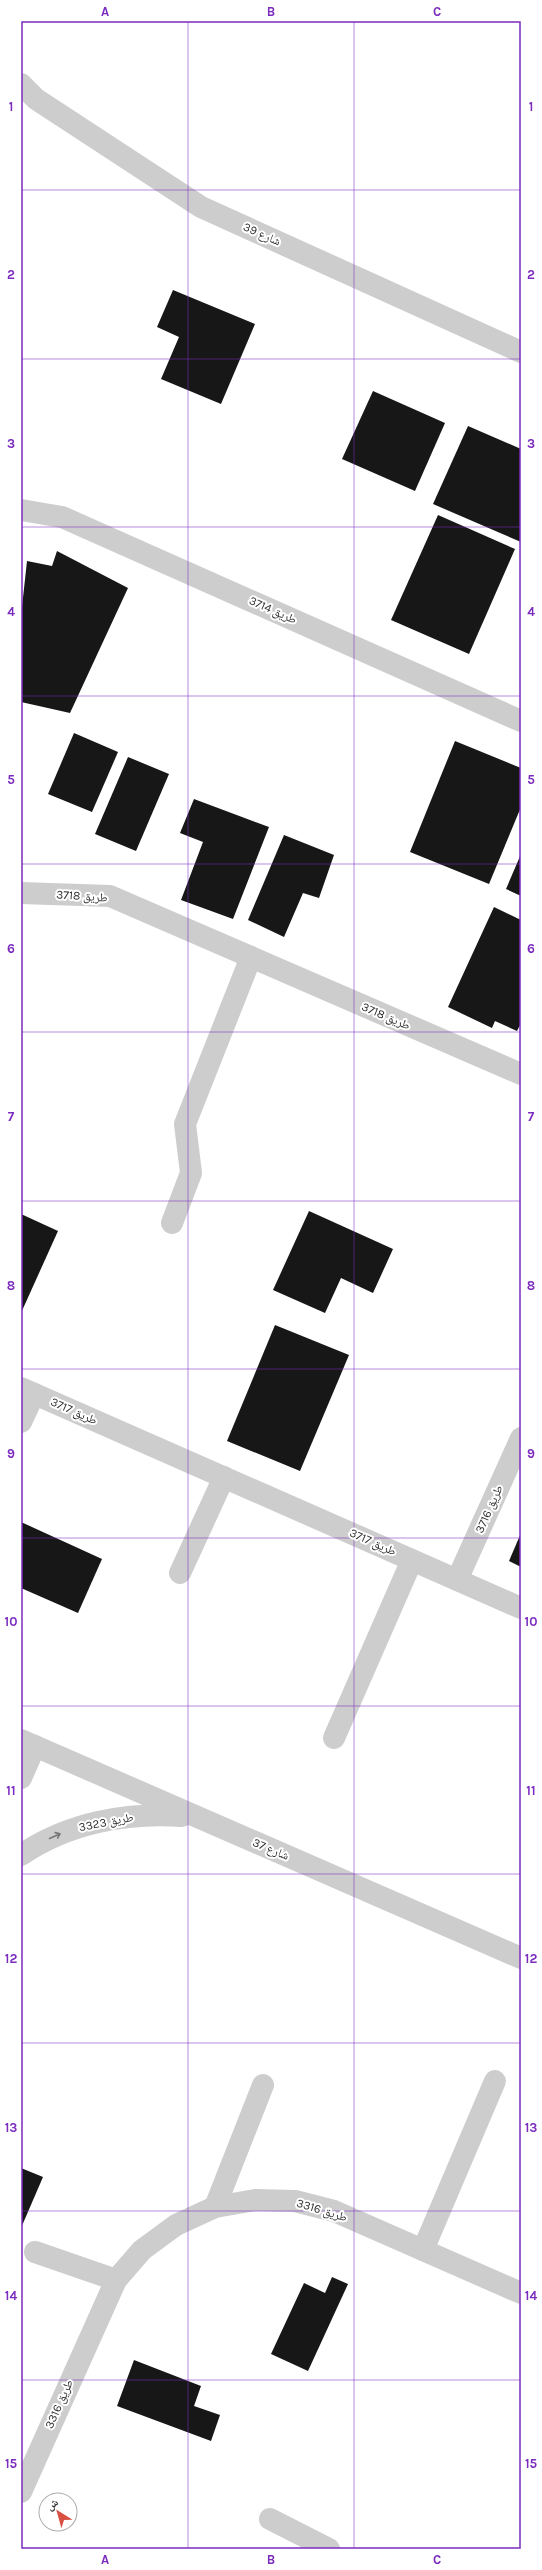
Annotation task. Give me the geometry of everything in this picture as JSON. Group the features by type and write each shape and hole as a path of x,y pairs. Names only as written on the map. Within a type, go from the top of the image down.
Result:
{"street":[{"name":"شارع 39","path":"21,84 36,99 202,207 521,352"},
{"name":"طريق 3714","path":"21,510 62,517 521,721"},
{"name":"طريق 3718","path":"21,893 110,896 521,1074"},
{"path":"172,1223 191,1173 185,1124 251,957"},
{"name":"طريق 3717","path":"21,1422 28,1391 521,1608"},
{"name":"طريق 3716","path":"457,1580 521,1438"},
{"path":"180,1573 224,1477"},
{"path":"334,1738 412,1560"},
{"path":"21,1778 28,1743"},
{"name":"شارع 37","path":"28,1743 521,1958"},
{"name":"طريق 3323","path":"21,1855 34,1846 73,1829 113,1818 155,1814 197,1817"},
{"path":"423,2250 494,2081"},
{"path":"215,2207 264,2085"},
{"name":"طريق 3316","path":"21,2492 27,2462 116,2280 142,2250 176,2225 215,2207 255,2200 295,2201 334,2211 521,2293"},
{"path":"35,2252 116,2280"},
{"path":"270,2518 329,2549"}],"building":[{"path":"173,290 255,324 221,404 161,379 179,337 157,327"},
{"path":"373,391 445,423 415,491 342,459"},
{"path":"468,426 521,449 521,542 433,504"},
{"path":"438,515 515,549 469,654 391,620"},
{"path":"57,551 128,588 70,713 21,702 21,616 27,561 52,566"},
{"path":"74,733 118,752 92,812 48,794"},
{"path":"455,741 521,768 521,807 489,884 410,852"},
{"path":"128,757 169,774 136,851 95,834"},
{"path":"194,799 269,827 233,919 181,900 203,842 180,833"},
{"path":"284,835 334,855 319,898 303,893 284,937 248,920"},
{"path":"521,854 521,896 506,889"},
{"path":"494,907 521,920 521,1023 517,1031 495,1021 492,1028 448,1007"},
{"path":"309,1211 393,1249 373,1293 341,1278 325,1313 273,1290"},
{"path":"21,1214 58,1231 21,1313"},
{"path":"275,1325 349,1355 300,1471 227,1441"},
{"path":"21,1522 102,1559 78,1613 21,1588"},
{"path":"521,1533 521,1567 509,1561"},
{"path":"21,2168 43,2177 21,2228"},
{"path":"332,2277 348,2284 308,2371 271,2354 304,2283 325,2293"},
{"path":"134,2360 201,2386 194,2406 220,2415 211,2441 117,2406"}]}
